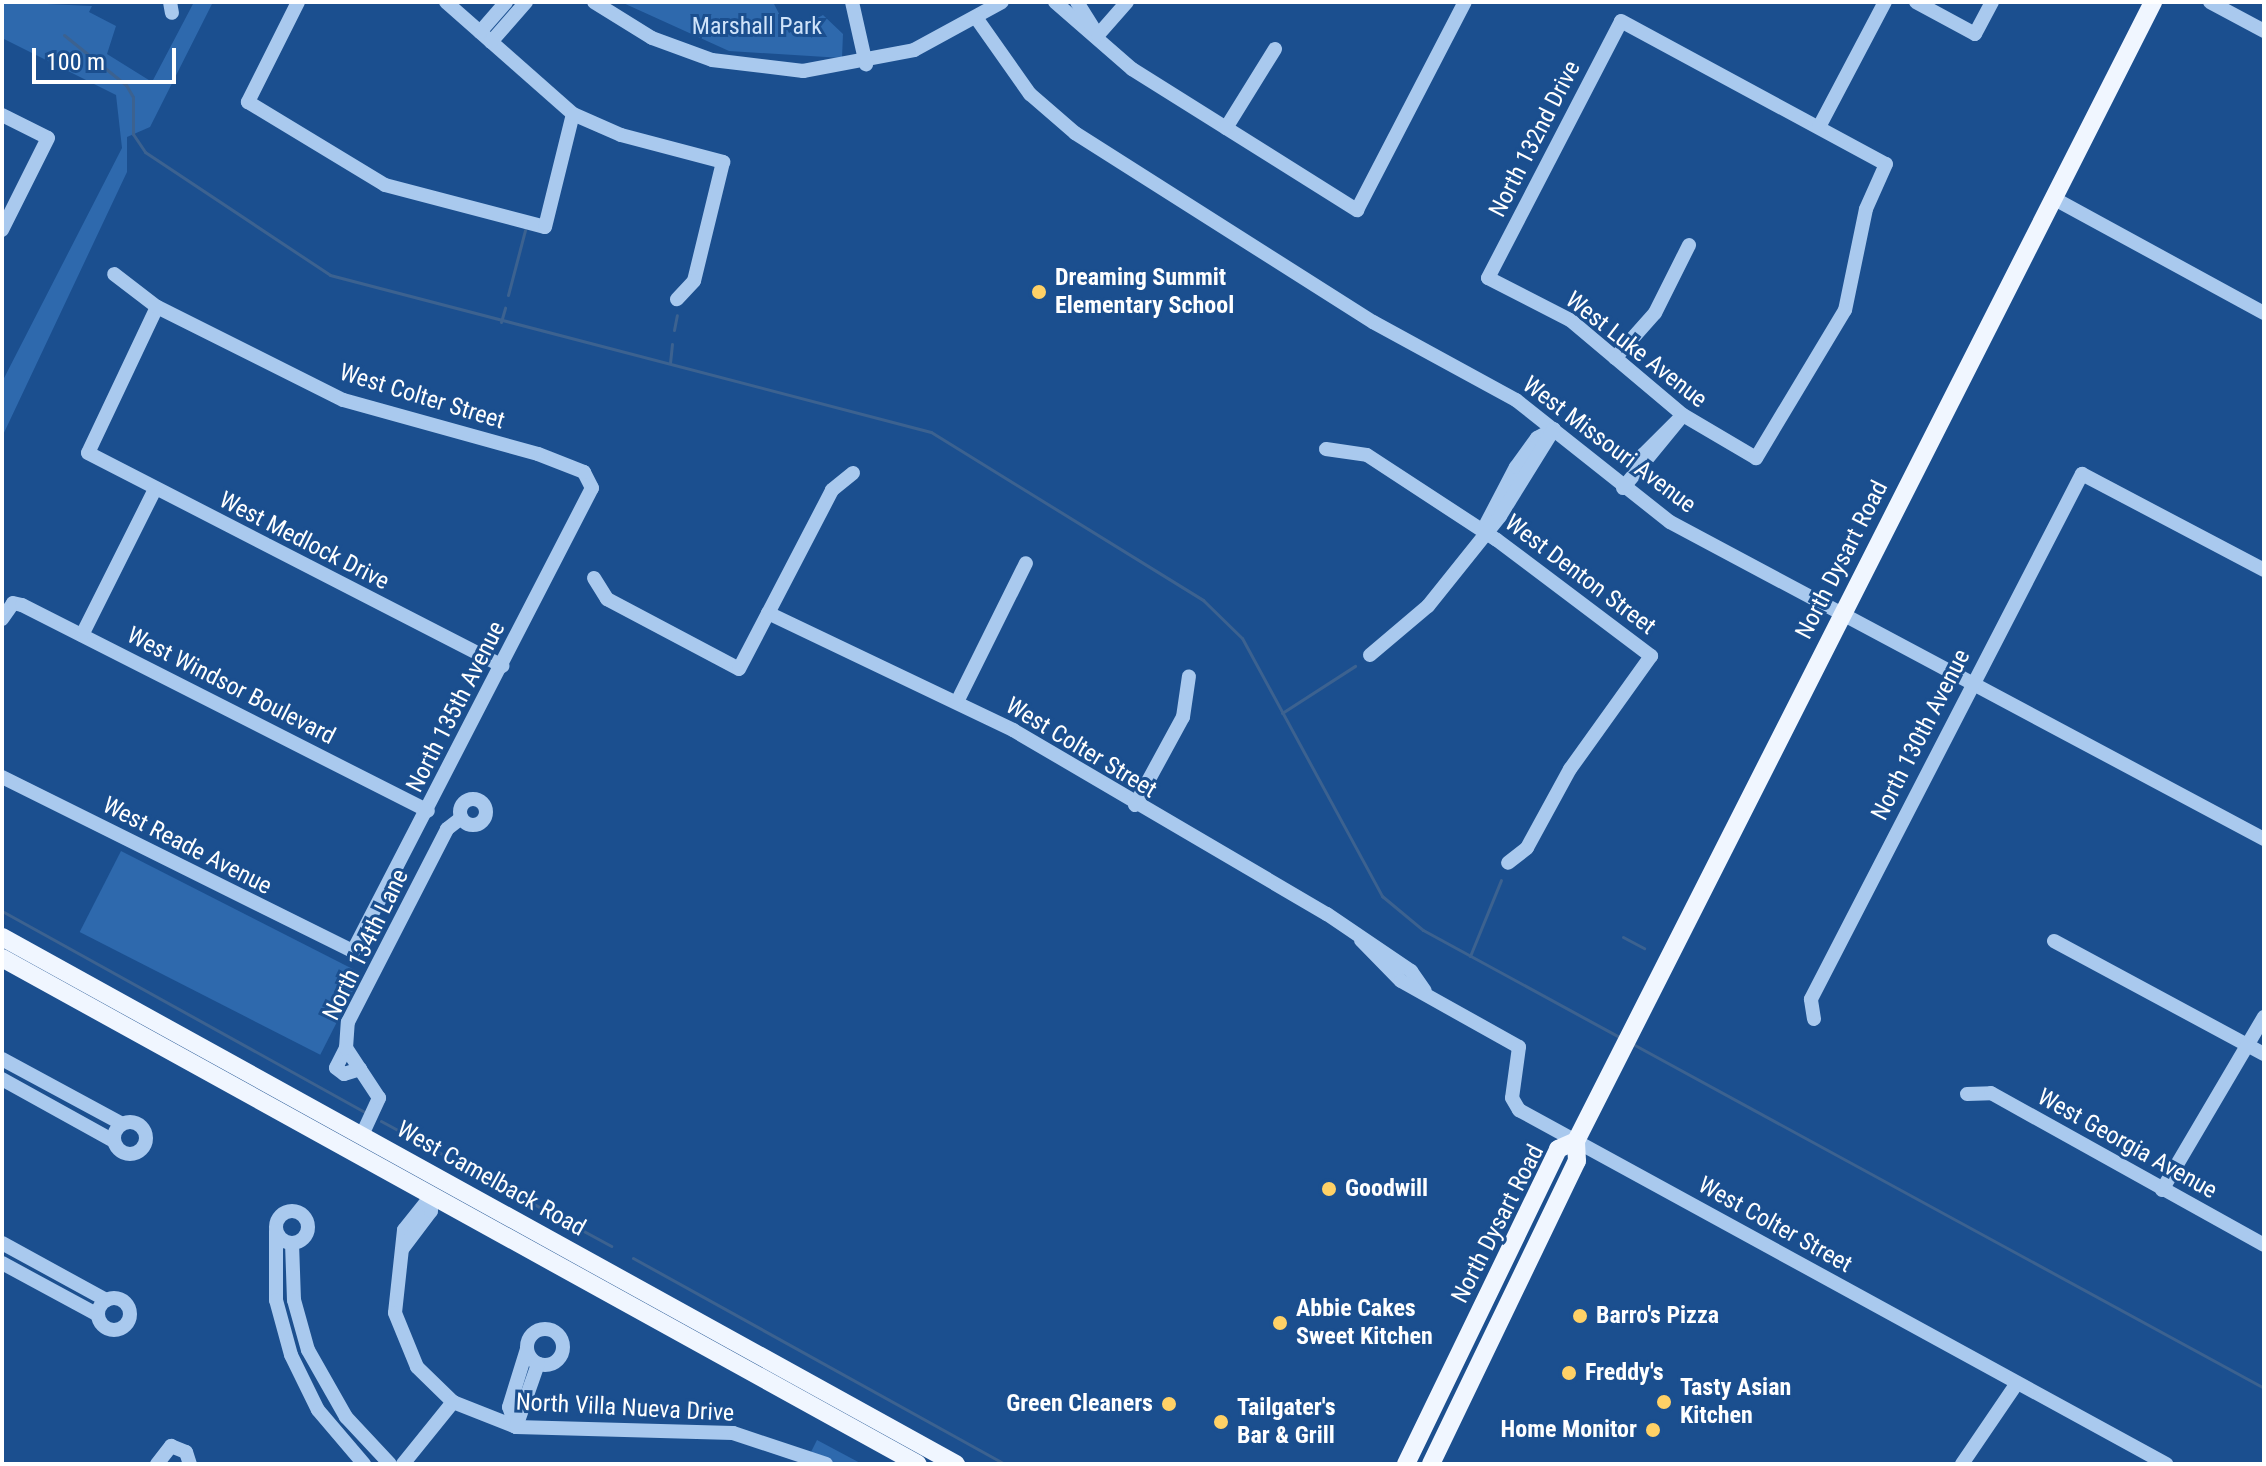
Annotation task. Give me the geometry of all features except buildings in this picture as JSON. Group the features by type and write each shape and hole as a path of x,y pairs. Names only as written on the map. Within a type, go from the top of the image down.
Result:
{"main road":[{"name":"North Dysart Road","path":"1431,1464 1577,1161 1576,1141 1612,1067 2153,2"},
{"name":"West Camelback Road","path":"2,937 369,1121 436,1188"},
{"name":"West Camelback Road","path":"2,958 956,1464"},
{"name":"North Dysart Road","path":"1406,1464 1558,1149 1576,1141"},
{"name":"West Camelback Road","path":"605,1280 918,1464"},
{"path":"1436,1402 1456,1411"}],"street":[{"path":"298,2 248,102 385,185 545,227 573,114"},
{"path":"446,2 573,114 621,135 723,162 694,281 677,299"},
{"path":"485,37 506,2"},
{"path":"594,2 652,38 712,60 803,71 866,64 977,19 1002,2"},
{"path":"852,2 866,64"},
{"path":"1098,35 1127,2"},
{"path":"1067,4 1132,69 1357,210 1465,2"},
{"path":"1819,127 1885,2"},
{"path":"1916,2 1975,34 1992,2"},
{"path":"2210,2 2264,31"},
{"path":"485,37 521,4"},
{"name":"West Missouri Avenue","path":"977,19 1030,94 1075,133 1554,429 1623,488 1670,522 2264,839"},
{"name":"North 132nd Drive","path":"1488,278 1621,21 1819,127"},
{"path":"1226,128 1275,49"},
{"path":"2,115 48,138 2,230"},
{"name":"West Luke Avenue","path":"1488,278 1570,320 1683,415 1756,458 1845,310 1866,209 1886,164 1819,127"},
{"path":"2053,198 2264,313"},
{"path":"1615,358 1655,313 1689,245"},
{"name":"West Colter Street","path":"114,274 157,307 343,400 538,454 591,479"},
{"name":"West Medlock Drive","path":"157,307 88,453 502,666"},
{"path":"1623,488 1683,415"},
{"path":"1370,655 1428,606 1514,483 1537,438 1554,429"},
{"name":"West Denton Street","path":"1326,449 1367,455 1483,530 1651,656 1570,769 1527,848 1508,863"},
{"path":"594,578 607,599 739,669 832,490 853,473"},
{"name":"North 130th Avenue","path":"1814,1019 1811,999 2082,474 2264,570"},
{"name":"North 135th Avenue","path":"353,951 502,666 591,479"},
{"path":"82,635 155,489"},
{"path":"957,702 1026,563"},
{"name":"West Windsor Boulevard","path":"2,619 13,603 428,811"},
{"name":"West Colter Street","path":"768,613 957,702 1411,971 1425,991 1519,1047 1512,1098 1519,1110 2166,1464"},
{"path":"1135,805 1183,717 1189,676"},
{"name":"West Reade Avenue","path":"2,777 353,951"},
{"name":"North 134th Lane","path":"369,1121 377,1090 346,1048 348,1022 447,829 461,818"},
{"path":"2054,941 2264,1054"},
{"path":"2162,1190 2264,1017"},
{"path":"2,1059 122,1124 141,1126 145,1145 128,1154 114,1141 2,1079"},
{"path":"53,1107 62,1091"},
{"name":"West Georgia Avenue","path":"1967,1094 1991,1093 2264,1245"},
{"path":"114,1141 122,1124"},
{"name":"North Villa Nueva Drive","path":"436,1188 425,1224 403,1248 394,1294 400,1332 417,1367 453,1402 516,1427 700,1429 826,1464"},
{"path":"292,1243 308,1231 300,1212 279,1216 276,1231 273,1275 284,1334 327,1422 364,1464"},
{"path":"276,1231 292,1243 302,1330 341,1410 390,1464"},
{"path":"2,1243 106,1300 125,1302 129,1321 111,1330 98,1315 2,1263"},
{"path":"42,1285 50,1269"},
{"path":"98,1315 106,1300"},
{"path":"284,1334 302,1330"},
{"path":"516,1427 509,1407 527,1349 538,1331 559,1336 559,1358 538,1364"},
{"path":"527,1349 538,1364"},
{"path":"516,1427 538,1364"},
{"path":"1962,1464 2017,1383"},
{"path":"403,1464 453,1402"},
{"path":"327,1422 341,1410"},
{"path":"144,1464 158,1460 177,1446 190,1464"}],"green space":[{"path":"2,2 92,6 89,12 116,26 107,54 152,82 194,2 213,2 150,127 127,137 127,172 2,437 2,382 122,148 116,95 2,38"},
{"name":"Marshall Park","path":"621,2 773,2 789,33 823,15 843,34 842,58 729,51"},
{"path":"121,851 362,974 320,1055 80,932"},
{"path":"817,1440 862,1464 805,1464"}],"waterway":[{"path":"64,35 126,85 133,97 133,134 145,152 330,275 931,432 1203,600 1242,638 1382,896 1423,930 1621,1038"},
{"path":"508,295 525,230"},
{"path":"501,322 505,308"},
{"path":"674,330 677,315"},
{"path":"670,363 672,344"},
{"path":"1282,713 1355,666"},
{"path":"1470,956 1501,880"},
{"path":"2,911 363,1111"},
{"path":"1623,937 1644,948"},
{"path":"1631,1043 2264,1388"},
{"path":"381,1121 611,1246"},
{"path":"633,1258 1004,1464"}],"place":[{"name":"Dreaming Summit Elementary School","path":"1039,292"},
{"name":"Goodwill","path":"1329,1189"},
{"name":"Barro's Pizza","path":"1580,1316"},
{"name":"Abbie Cakes Sweet Kitchen","path":"1280,1323"},
{"name":"Freddy's","path":"1569,1373"},
{"name":"Tasty Asian Kitchen","path":"1664,1402"},
{"name":"Green Cleaners","path":"1169,1404"},
{"name":"Tailgater's Bar & Grill","path":"1221,1422"},
{"name":"Home Monitor","path":"1653,1430"}]}
